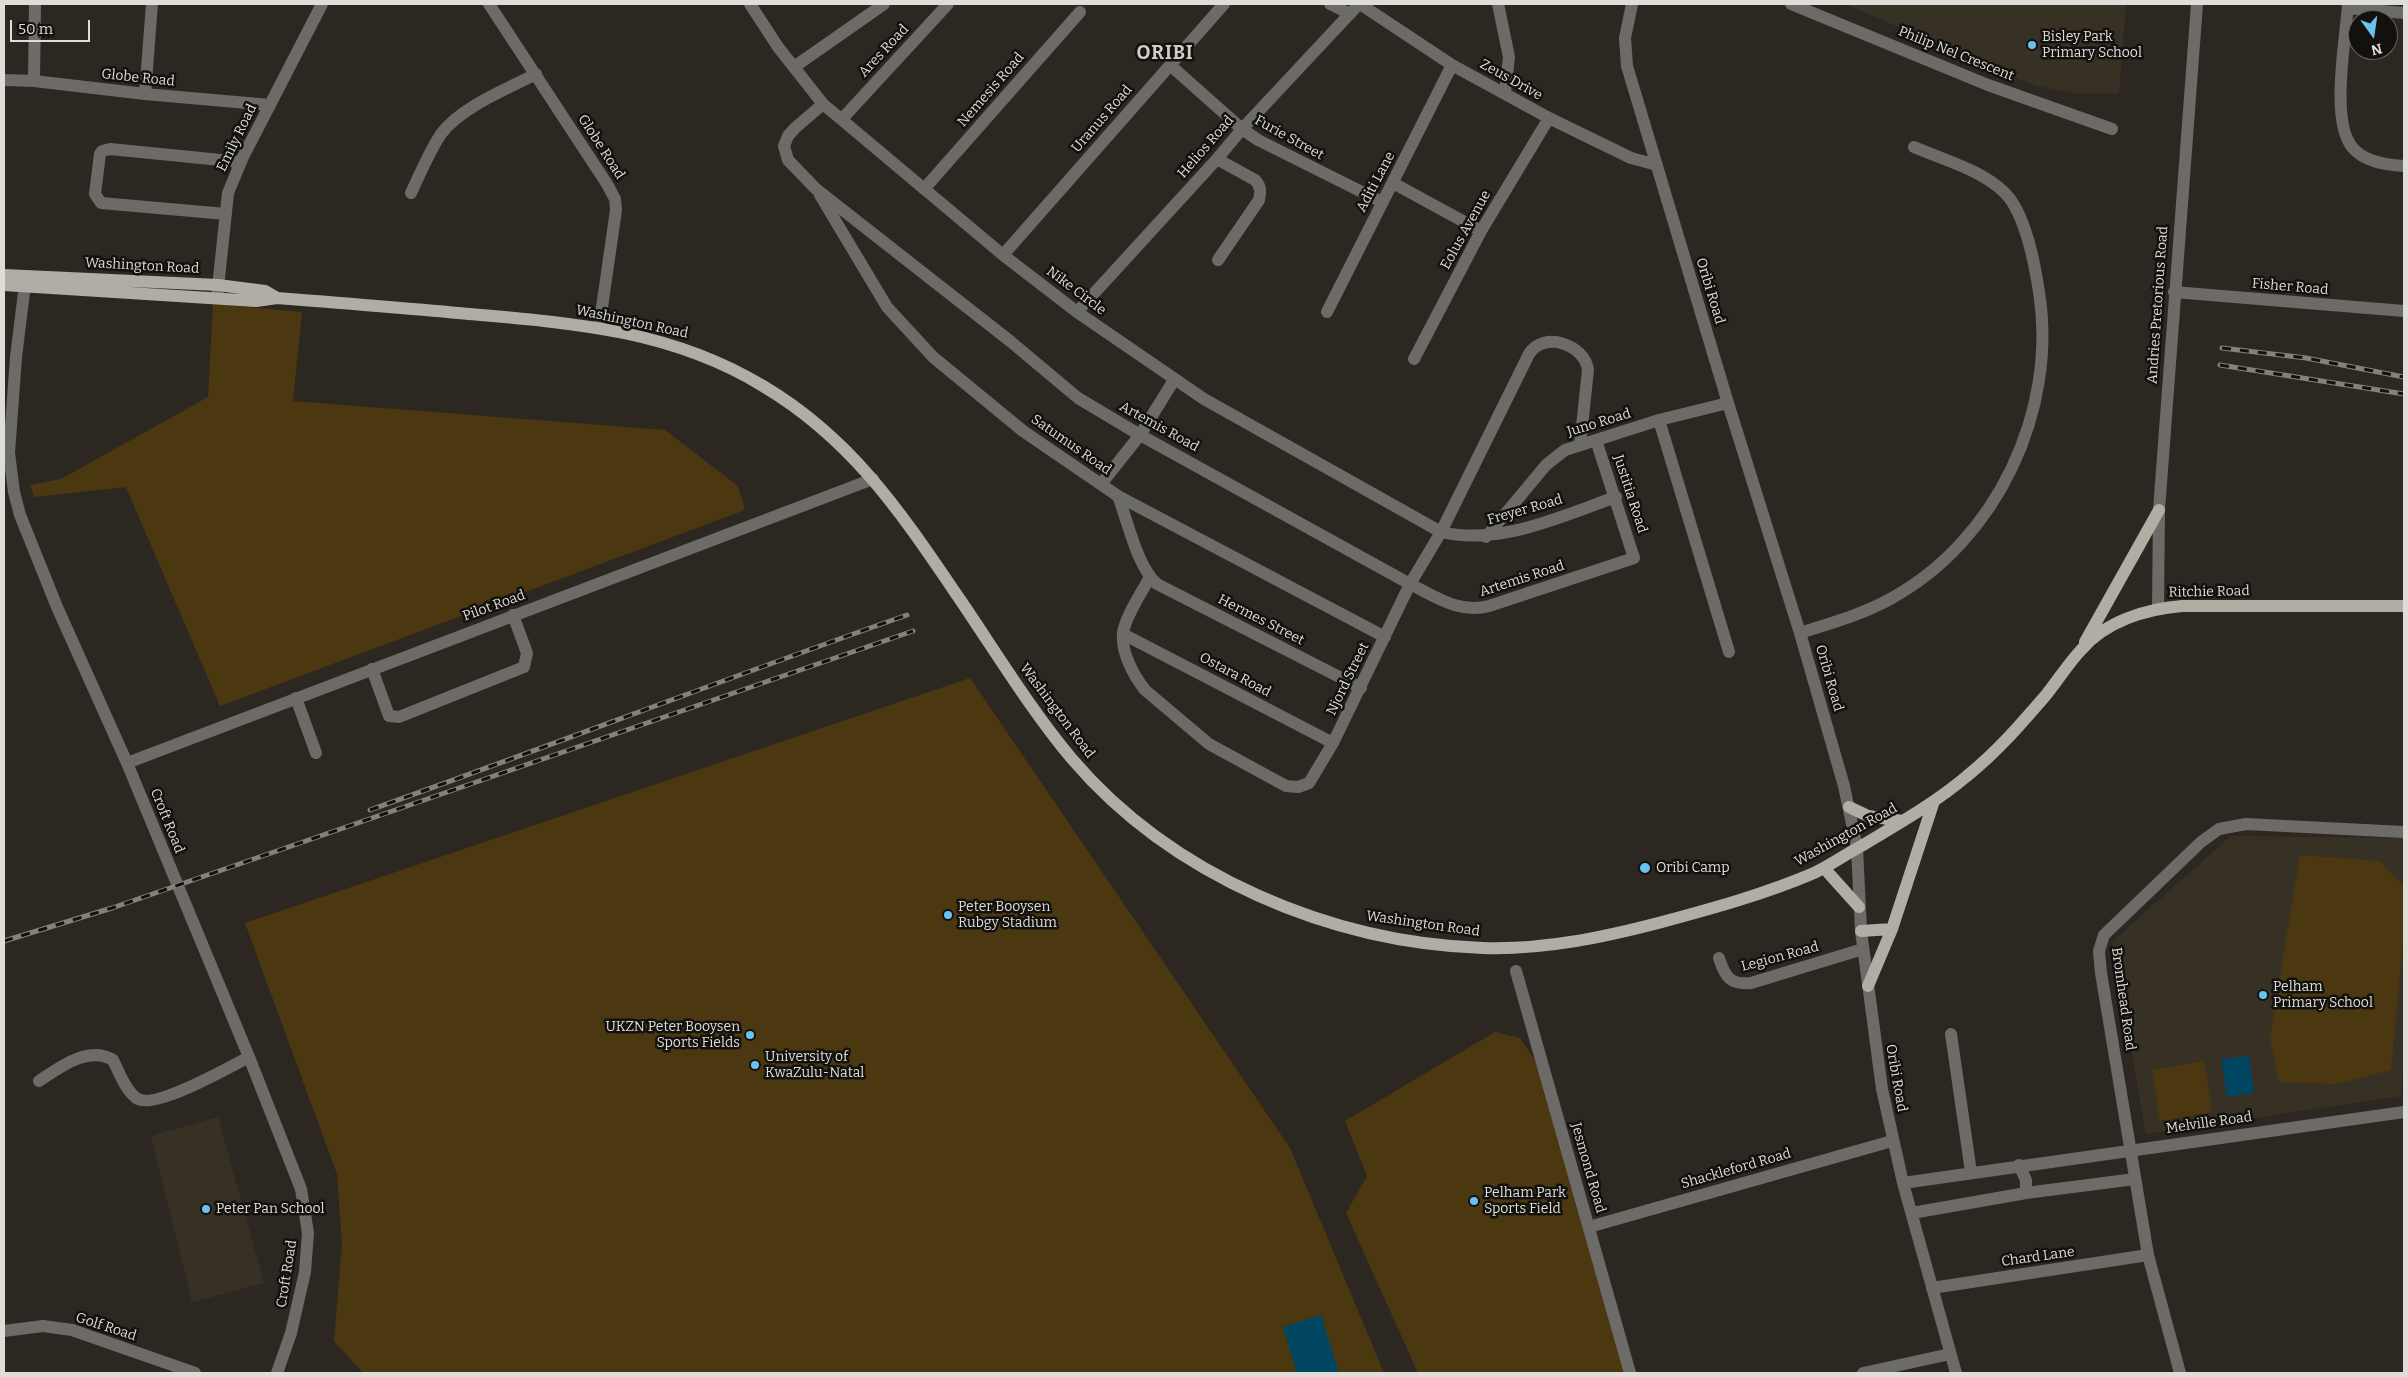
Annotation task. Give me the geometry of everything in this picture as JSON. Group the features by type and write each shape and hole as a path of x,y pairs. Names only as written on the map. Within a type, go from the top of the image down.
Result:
{"main road":[{"name":"Washington Road","path":"4,275 26,281 217,291 256,301 276,298 532,319 599,328 685,348 737,370 778,394 811,418 850,453 873,478 919,539 1054,735 1090,779 1124,810 1185,855 1238,887 1272,902 1345,927 1402,939 1485,948 1522,947 1575,941 1644,927 1756,894 1824,868 1934,801 1964,780"},
{"name":"Washington Road","path":"4,285 26,281"},
{"path":"2080,650 2159,510"},
{"name":"Ritchie Road","path":"1964,780 2004,742 2047,693 2080,650 2100,633 2127,618 2158,609 2192,606 2404,606"},
{"path":"1868,986 1892,930 1934,801"},
{"path":"1849,807 1868,816 1902,821"},
{"path":"1824,868 1859,907"},
{"path":"1861,931 1892,930"}],"street":[{"path":"34,81 35,4"},
{"path":"145,94 152,4"},
{"name":"Emily Road","path":"217,291 228,193 241,162 322,4"},
{"name":"Globe Road","path":"489,4 615,199 616,210 599,328"},
{"name":"Nike Circle","path":"750,4 763,26 823,104 1002,255 1077,312 1174,380 1441,532"},
{"path":"794,67 884,4"},
{"name":"Ares Road","path":"842,119 948,4"},
{"name":"Uranus Road","path":"1002,255 1224,4"},
{"path":"1330,4 1350,14"},
{"name":"Helios Road","path":"1077,312 1217,159 1242,129 1360,4"},
{"name":"Zeus Drive","path":"1360,4 1452,65 1549,118 1631,158 1657,165"},
{"path":"1498,4 1509,57 1505,93"},
{"name":"Oribi Road","path":"1632,4 1625,38 1627,66 1728,403 1800,633 1849,807 1857,848 1861,931 1882,1089 1892,1141 1956,1373"},
{"name":"Philip Nel Crescent","path":"1791,4 1988,84 2112,129"},
{"name":"Andries Pretorious Road","path":"2158,609 2159,510 2197,4"},
{"path":"2404,13 2348,6 2341,106 2346,135 2351,146 2365,158 2404,166"},
{"name":"Nemesis Road","path":"924,189 1080,12"},
{"name":"Furie Street","path":"1170,65 1242,129 1276,150 1382,202"},
{"name":"Aditi Lane","path":"1327,312 1452,65"},
{"path":"411,193 441,134 454,121 478,104 536,74"},
{"name":"Globe Road","path":"4,80 34,81 145,94 270,105"},
{"name":"Artemis Road","path":"823,104 795,128 784,146 788,160 816,189 1010,342 1055,381 1078,398 1140,434 1410,584 1455,606 1478,609 1634,558"},
{"name":"Eolus Avenue","path":"1414,359 1481,231 1549,118"},
{"path":"1800,633 1856,614 1892,599 1944,561 1984,514 2009,473 2025,438 2036,393 2042,358 2043,319 2036,276 2016,209 2006,194 1992,182 1914,147"},
{"path":"226,214 101,202 95,194 100,154 106,149 116,149 241,162"},
{"path":"1217,159 1255,180 1259,184 1261,193 1259,200 1218,260"},
{"path":"1393,182 1481,231"},
{"name":"Satumus Road","path":"816,189 887,307 933,357 1023,431 1118,496 1385,637"},
{"name":"Croft Road","path":"26,281 16,356 9,453 14,492 26,531 54,599 127,762 298,1178 308,1233 305,1272 297,1310 277,1373"},
{"name":"Fisher Road","path":"2174,292 2404,311"},
{"name":"Njord Street","path":"1123,634 1131,666 1137,680 1145,690 1210,744 1286,786 1298,787 1309,783 1333,743 1410,584 1441,532 1533,347 1542,342 1555,342 1581,353 1586,360 1588,370 1580,445"},
{"path":"1101,484 1140,434 1174,380"},
{"name":"Juno Road","path":"1486,537 1556,456 1565,450 1659,420 1728,403"},
{"path":"1659,420 1730,652"},
{"name":"Justitia Road","path":"1596,440 1616,497 1634,558"},
{"name":"Pilot Road","path":"127,762 873,478"},
{"path":"1118,496 1150,577 1123,634"},
{"name":"Freyer Road","path":"1441,532 1463,537 1486,537 1534,525 1616,497"},
{"name":"Hermes Street","path":"1150,577 1168,590 1360,688"},
{"path":"372,669 389,716 399,717 524,666 527,653 513,615"},
{"name":"Ostara Road","path":"1123,634 1333,743"},
{"path":"296,698 316,753"},
{"name":"Bromhead Road","path":"2180,1373 2148,1255 2101,973 2099,951 2104,935 2201,842 2219,829 2246,824 2404,832"},
{"name":"Legion Road","path":"1719,958 1728,980 1741,984 1751,984 1863,950"},
{"name":"Jesmond Road","path":"1516,971 1630,1373"},
{"path":"1951,1034 1971,1172"},
{"path":"40,1081 77,1059 93,1056 108,1057 113,1060 134,1095 140,1100 153,1101 178,1092 249,1057"},
{"name":"Melville Road","path":"1903,1183 2131,1149 2404,1112"},
{"name":"Shackleford Road","path":"1589,1227 1892,1141"},
{"path":"2019,1165 2026,1180 2026,1194"},
{"path":"1912,1213 2026,1194 2135,1179"},
{"name":"Chard Lane","path":"1932,1288 2148,1255"},
{"name":"Golf Road","path":"4,1331 43,1326 72,1330 195,1373"},
{"path":"1864,1373 1950,1354"}],"shaded area":[{"name":"Bisley Park Primary School","path":"1845,4 2126,4 2119,93 2077,93 2036,86"},
{"path":"213,304 302,312 293,401 665,430 738,486 745,510 220,706 126,487 34,497 30,485 61,479 208,397"},
{"name":"UKZN Peter Booysen Sports Fields","path":"970,678 1290,1148 1384,1373 363,1373 334,1341 342,1244 337,1174 245,923"},
{"name":"Pelham Primary School","path":"2231,836 2404,838 2404,1049 2401,1096 2146,1134 2112,942"},
{"path":"2300,855 2380,861 2404,887 2404,930 2391,1070 2337,1084 2279,1082 2270,1037"},
{"path":"1495,1032 1520,1038 1557,1094 1635,1373 1418,1373 1346,1213 1367,1176 1345,1121"},
{"path":"2204,1061 2212,1112 2160,1121 2152,1070"},
{"name":"Peter Pan School","path":"218,1117 264,1283 192,1302 151,1136"}],"water":[{"path":"2249,1056 2254,1093 2227,1097 2221,1059"},
{"path":"1321,1315 1339,1373 1297,1373 1283,1327"}],"railway":[{"path":"2222,348 2306,358 2404,377"},
{"path":"2220,365 2404,394"},
{"path":"370,810 907,615"},
{"path":"4,941 112,908 913,631"}],"place":[{"name":"Bisley Park Primary School","path":"2032,45"},
{"name":"Oribi Camp","path":"1645,868"},
{"name":"Peter Booysen Rubgy Stadium","path":"948,915"},
{"name":"Pelham Primary School","path":"2263,995"},
{"name":"UKZN Peter Booysen Sports Fields","path":"750,1035"},
{"name":"University of KwaZulu-Natal","path":"755,1065"},
{"name":"Pelham Park Sports Field","path":"1474,1201"},
{"name":"Peter Pan School","path":"206,1209"}],"district":[{"name":"ORIBI","path":"1165,54"}]}
